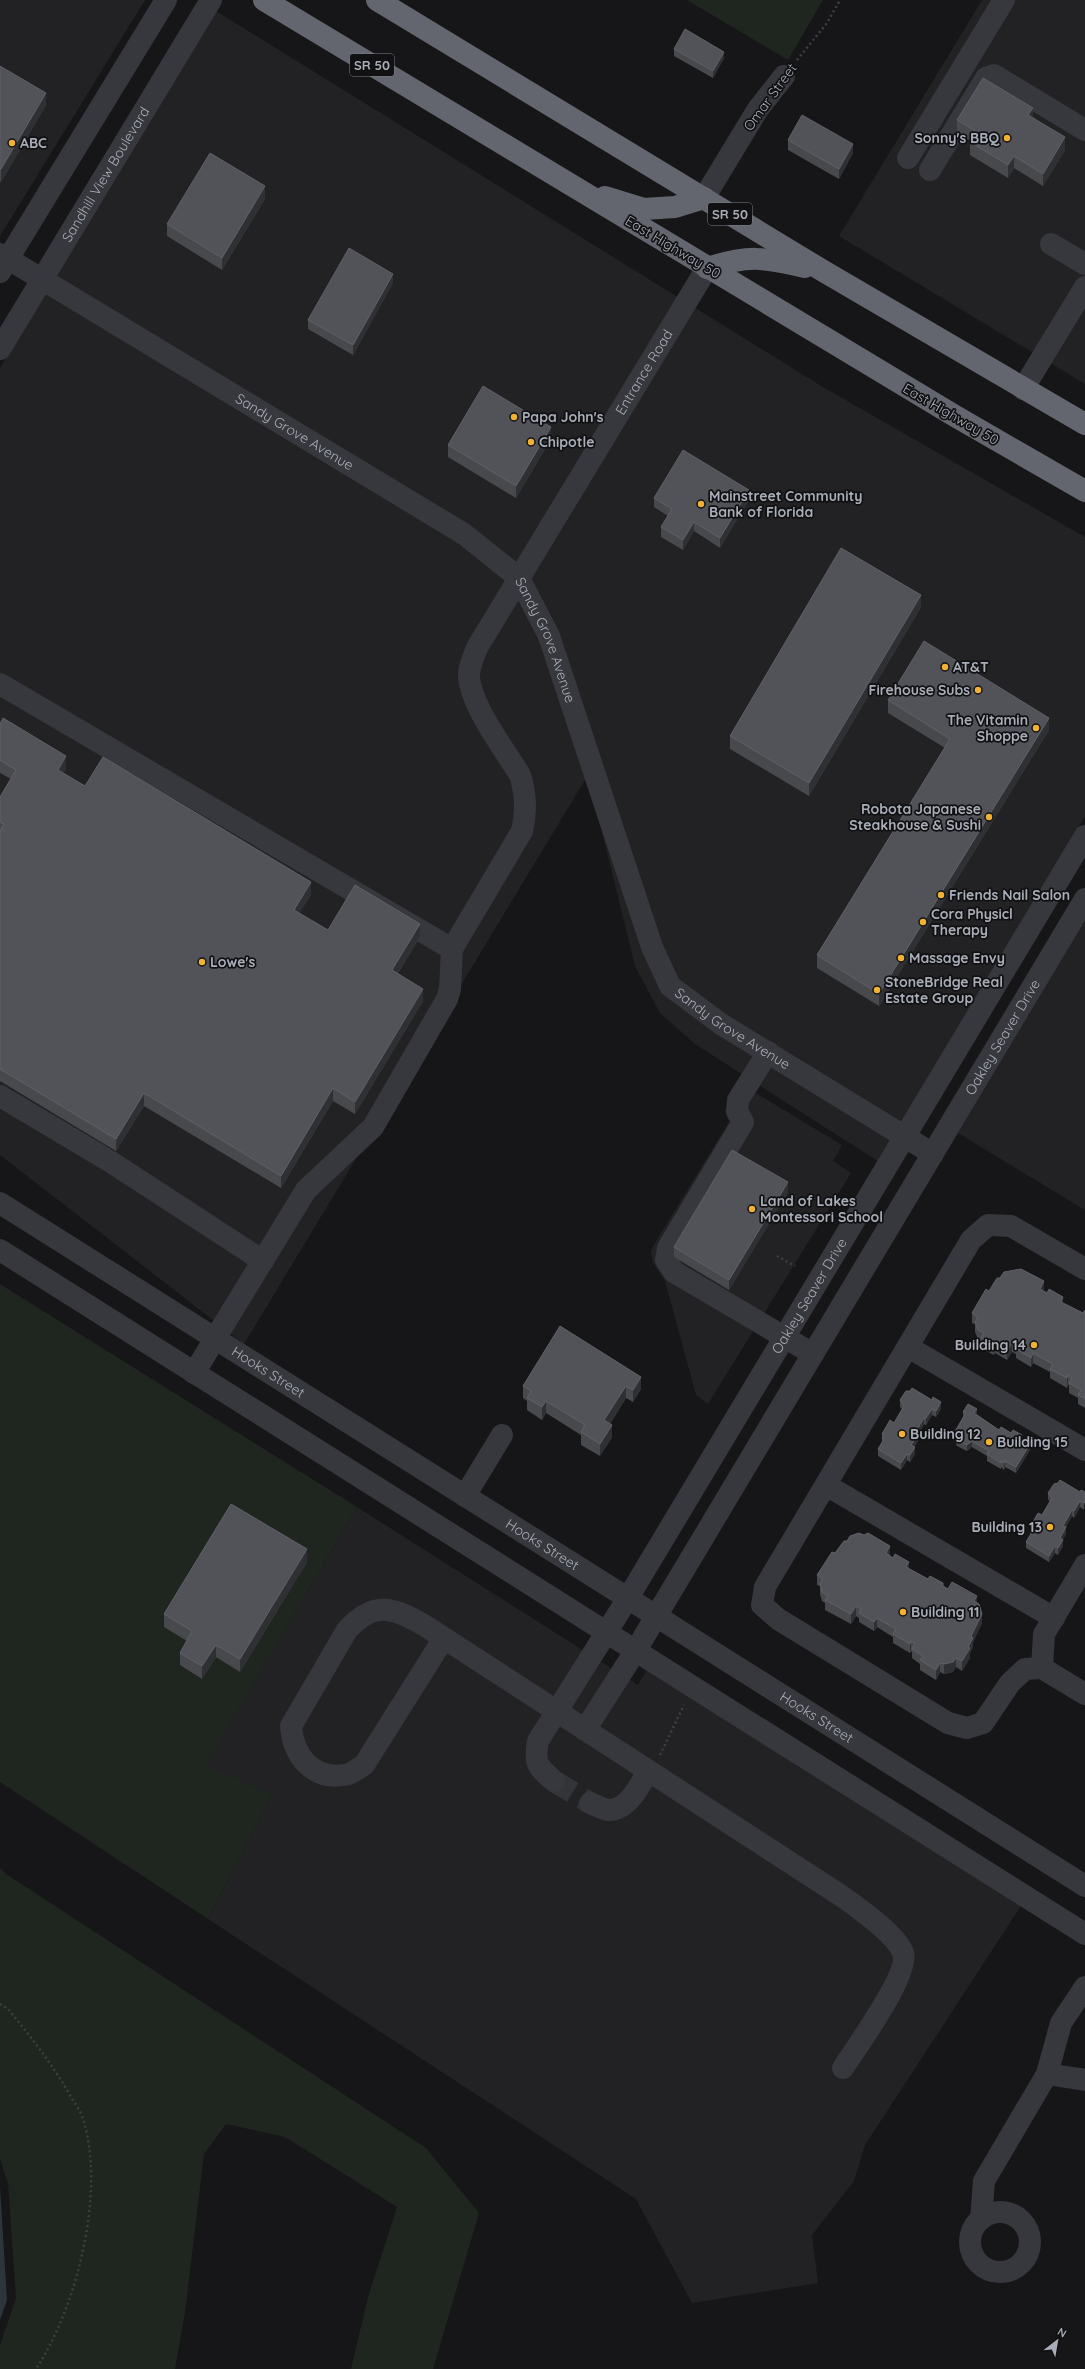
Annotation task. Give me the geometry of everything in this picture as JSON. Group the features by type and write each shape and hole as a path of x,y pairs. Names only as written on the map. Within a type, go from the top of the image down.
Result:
{"highway":[{"name":"East Highway 50","path":"264,0 954,416 1085,491"},
{"name":"SR 50","path":"377,0 826,272 1085,424"},
{"path":"574,187 644,209 675,207 704,198"},
{"path":"707,268 736,259 767,258 826,272"}],"street":[{"path":"3,262 166,0"},
{"name":"Sandhill View Boulevard","path":"0,349 211,0"},
{"path":"908,158 1004,0"},
{"path":"930,170 986,78 990,75 994,75 1085,130"},
{"name":"Omar Street","path":"704,198 758,110 784,76"},
{"path":"1051,244 1085,264"},
{"name":"Sandy Grove Avenue","path":"3,262 42,280 464,534 519,578 549,636 652,947 670,986 721,1024 933,1154"},
{"name":"Entrance Road","path":"452,949 522,831 526,817 524,789 520,775 474,698 469,681 469,671 478,646 707,268"},
{"path":"1023,389 1085,287"},
{"path":"0,684 452,949 450,989 447,999 372,1127 364,1137 306,1190 194,1372"},
{"name":"Oakley Seaver Drive","path":"554,1781 538,1767 535,1757 538,1741 628,1598 906,1137 1085,836"},
{"name":"Oakley Seaver Drive","path":"585,1730 636,1650 1085,899"},
{"path":"768,1052 738,1100 737,1111 743,1122 666,1254 669,1267 674,1272 813,1354"},
{"path":"0,1096 111,1162 263,1261"},
{"name":"Hooks Street","path":"0,1203 1085,1886"},
{"path":"1085,1269 1011,1226 988,1225 971,1240 765,1587 762,1605 778,1620 948,1722 967,1728 983,1723 1010,1683 1025,1669 1042,1668 1085,1694"},
{"path":"0,1250 1085,1934"},
{"path":"908,1347 1085,1450"},
{"path":"465,1496 502,1435"},
{"path":"826,1485 1054,1618"},
{"path":"1042,1668 1044,1634 1085,1565"},
{"path":"444,1638 364,1765 346,1776 323,1775 307,1765 297,1753 292,1739 291,1726 347,1630 359,1616 369,1611 388,1609 407,1615 444,1638 585,1730 653,1765 840,1895 889,1935 903,1953 902,1965 895,1986 844,2068"},
{"path":"590,1803 609,1810 622,1805 633,1797 653,1765"},
{"path":"981,2219 984,2181 1047,2074 1061,2023 1085,1987"},
{"path":"1047,2074 1085,2080"}],"path":[{"name":"Omar Street","path":"784,76 827,23 840,0"},
{"path":"776,1256 795,1266"},
{"path":"653,1765 667,1744 684,1705"},
{"path":"0,2004 8,2009 58,2074 83,2118 88,2144 90,2199 74,2285 60,2324 36,2369"}],"shaded area":[{"path":"0,0 145,0 0,236"},
{"path":"687,0 823,0 788,60"},
{"path":"982,0 1085,0 1085,384 839,236"},
{"path":"216,11 823,387 1085,537 1085,816 879,1162 695,1044 660,1013 635,966 588,775 244,1344 0,1155 0,368"},
{"path":"1085,919 1085,1210 958,1133"},
{"name":"Land of Lakes Montessori School","path":"741,1084 842,1145 833,1161 851,1173 708,1404 696,1395 665,1281 653,1263 651,1253 653,1246 729,1122 725,1111"},
{"path":"0,1284 357,1507 206,1765 272,1795 208,1919 0,1782"},
{"path":"357,1507 638,1685 647,1670 1021,1906 865,2145 854,2181 812,2235 818,2283 692,2303 636,2199 208,1919 272,1795 205,1766"},
{"path":"0,1868 6,1874 426,2148 479,2213 433,2369 351,2369 368,2297 397,2207 285,2137 226,2124 204,2154 185,2313 175,2369 0,2369 0,2345 16,2298 8,2183 0,2159"},
{"path":"0,2187 7,2300 0,2320"}],"building":[{"path":"685,29 724,52 713,71 674,49"},
{"name":"ABC","path":"0,66 46,93 1,169 0,169"},
{"name":"Sonny's BBQ","path":"983,78 1033,108 1028,115 1065,137 1043,174 1014,156 1008,165 970,142 977,132 957,120"},
{"path":"802,115 853,144 839,169 788,140"},
{"path":"210,153 265,186 222,258 167,224"},
{"path":"349,248 393,274 353,345 308,320"},
{"path":"483,386 551,427 516,486 448,445"},
{"name":"Mainstreet Community Bank of Florida","path":"683,450 749,490 720,538 694,522 683,540 661,527 672,509 654,498"},
{"path":"841,548 921,595 809,783 730,736"},
{"path":"924,641 1049,718 879,994 817,955 950,739 888,700"},
{"name":"Lowe's","path":"3,718 66,756 58,770 85,786 103,757 311,882 294,910 328,930 355,885 420,924 392,970 423,989 355,1102 333,1088 281,1176 144,1093 116,1139 0,1069 0,831 4,824 0,822 0,797 16,770 0,760 0,724"},
{"path":"732,1150 788,1182 729,1280 674,1247"},
{"name":"Building 14","path":"1021,1269 1044,1281 1040,1289 1047,1293 1049,1289 1063,1297 1061,1302 1083,1313 1085,1310 1085,1399 1078,1395 1081,1390 1069,1383 1072,1378 1068,1375 1067,1378 1050,1369 1053,1364 1033,1353 1031,1358 1016,1349 1017,1346 1012,1343 1007,1351 981,1338 984,1333 978,1330 975,1322 978,1317 972,1313 986,1289 989,1291 997,1278 1000,1278 1004,1272"},
{"path":"560,1326 641,1377 633,1390 626,1386 604,1420 612,1425 600,1444 581,1432 585,1425 546,1401 542,1407 527,1398 531,1391 523,1386"},
{"name":"Building 12","path":"912,1388 932,1400 933,1397 941,1402 936,1411 932,1409 926,1418 924,1418 915,1433 918,1435 911,1445 915,1447 910,1455 907,1454 901,1463 878,1449 884,1439 882,1438 884,1435 882,1434 890,1420 894,1423 904,1406 900,1400 906,1391 910,1391"},
{"name":"Building 15","path":"968,1404 977,1409 974,1413 999,1430 1001,1427 1011,1433 1013,1430 1022,1435 1020,1438 1030,1444 1016,1467 1005,1461 1004,1463 1001,1461 1001,1463 987,1454 989,1451 972,1441 967,1445 957,1439 954,1433 966,1413 963,1412"},
{"name":"Building 13","path":"1060,1480 1080,1492 1081,1490 1085,1492 1085,1502 1080,1501 1074,1511 1072,1510 1063,1526 1066,1527 1060,1538 1063,1540 1058,1548 1055,1546 1049,1556 1026,1542 1032,1532 1030,1530 1032,1528 1030,1527 1038,1513 1042,1515 1052,1498 1048,1493 1054,1484 1058,1483"},
{"path":"231,1504 307,1549 240,1659 216,1645 202,1666 180,1653 192,1631 164,1614"},
{"name":"Building 11","path":"859,1533 864,1535 868,1533 890,1546 886,1553 893,1558 895,1554 909,1562 906,1567 928,1579 930,1576 943,1583 943,1586 948,1589 952,1582 977,1596 974,1601 979,1604 982,1614 971,1636 973,1638 968,1647 970,1648 962,1661 956,1658 953,1662 944,1664 940,1663 936,1670 920,1660 923,1656 912,1649 915,1643 911,1641 910,1644 893,1634 896,1629 877,1618 874,1622 859,1613 861,1609 856,1606 851,1614 825,1600 828,1596 822,1592 820,1584 823,1579 817,1575 832,1552 835,1553 850,1536"}],"tunnel":[{"path":"554,1781 590,1803"}],"place":[{"name":"Sonny's BBQ","path":"1007,138"},
{"name":"ABC","path":"12,143"},
{"name":"Papa John's","path":"514,417"},
{"name":"Chipotle","path":"531,442"},
{"name":"Mainstreet Community Bank of Florida","path":"701,504"},
{"name":"AT&T","path":"945,667"},
{"name":"Firehouse Subs","path":"978,690"},
{"name":"The Vitamin Shoppe","path":"1036,728"},
{"name":"Robota Japanese Steakhouse & Sushi","path":"989,817"},
{"name":"Friends Nail Salon","path":"941,895"},
{"name":"Cora Physicl Therapy","path":"923,922"},
{"name":"Massage Envy","path":"901,958"},
{"name":"Lowe's","path":"202,962"},
{"name":"StoneBridge Real Estate Group","path":"877,990"},
{"name":"Land of Lakes Montessori School","path":"752,1209"},
{"name":"Building 14","path":"1034,1345"},
{"name":"Building 12","path":"902,1434"},
{"name":"Building 15","path":"989,1442"},
{"name":"Building 13","path":"1050,1527"},
{"name":"Building 11","path":"903,1612"}]}
